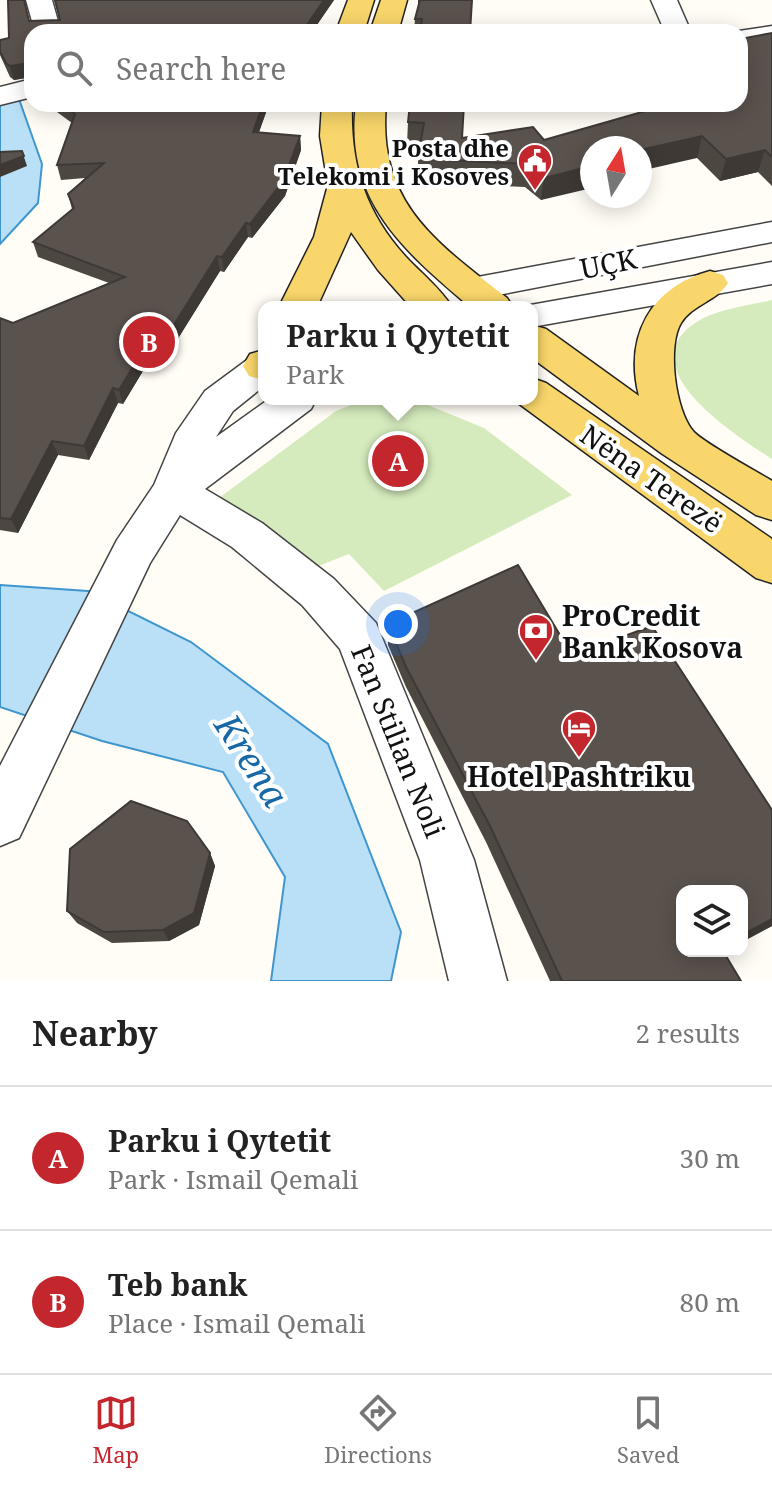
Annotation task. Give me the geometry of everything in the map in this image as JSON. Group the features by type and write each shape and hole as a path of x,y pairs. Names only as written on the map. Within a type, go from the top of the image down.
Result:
{"main road":[{"path":"353,24 361,0"},
{"path":"386,24 394,0"},
{"path":"337,112 335,159 343,187 364,226 420,301"},
{"path":"371,112 370,149 390,207 433,254 483,298"},
{"path":"301,301 332,237 343,187"},
{"path":"676,442 659,400 652,365 654,339 670,310 710,283"},
{"path":"457,301 483,298"},
{"name":"Nëna Terezë","path":"538,343 676,442 772,503"},
{"name":"Nëna Terezë","path":"538,397 772,564"}],"street":[{"path":"39,0 46,24"},
{"path":"664,0 674,24"},
{"path":"748,37 772,34"},
{"name":"UÇK","path":"483,298 772,232"},
{"name":"UÇK","path":"538,314 772,273"},
{"path":"11,798 133,553 173,490 190,444 219,401 258,371"},
{"path":"173,490 289,405"},
{"name":"Fan Stilian Noli","path":"173,490 247,535 318,592 359,637 447,860 478,981"}],"green space":[{"path":"772,300 772,459 736,435 696,400 681,380 674,360 678,341 703,318"},
{"path":"351,405 428,405 484,428 572,495 384,591 349,554 308,570 211,504 336,411"}],"water":[{"path":"19,99 42,164 38,203 0,244 0,105"},
{"name":"Krena","path":"0,585 88,591 191,642 328,744 401,932 391,981 271,981 285,877 223,772 102,741 0,707"}],"building":[{"path":"8,0 24,0 29,21 60,20 55,0 324,0 308,24 24,24 24,64 10,66 0,51 0,40 9,38"},
{"path":"420,0 472,0 470,24 421,24 422,19 415,19"},
{"path":"772,33 772,157 765,150 726,159 702,136 652,147 652,136 580,136 580,169 544,178 528,164 420,159 424,123 408,122 409,112 464,112 462,138 533,127 544,140 642,112 748,112 748,38"},
{"path":"72,112 260,112 253,132 300,136 283,181 250,224 246,223 222,257 217,256 155,355 142,352 119,390 113,388 84,446 52,441 11,519 0,518 0,318 13,323 125,277 33,242 74,208 68,194 104,163 57,165 75,114"},
{"path":"22,151 24,156 0,165 0,152"},
{"name":"Hotel Pashtriku","path":"518,565 572,655 652,626 772,810 772,919 748,932 748,885 676,885 676,957 727,957 741,981 562,981 490,826 406,667 388,624"},
{"path":"131,801 187,821 210,853 194,913 163,930 104,932 67,911 70,849"}],"place":[{"name":"Posta dhe Telekomi i Kosoves","path":"535,192"},
{"name":"Teb bank","path":"149,342"},
{"name":"Parku i Qytetit","path":"398,461"},
{"name":"ProCredit Bank Kosova","path":"536,662"},
{"name":"Hotel Pashtriku","path":"579,759"}]}
